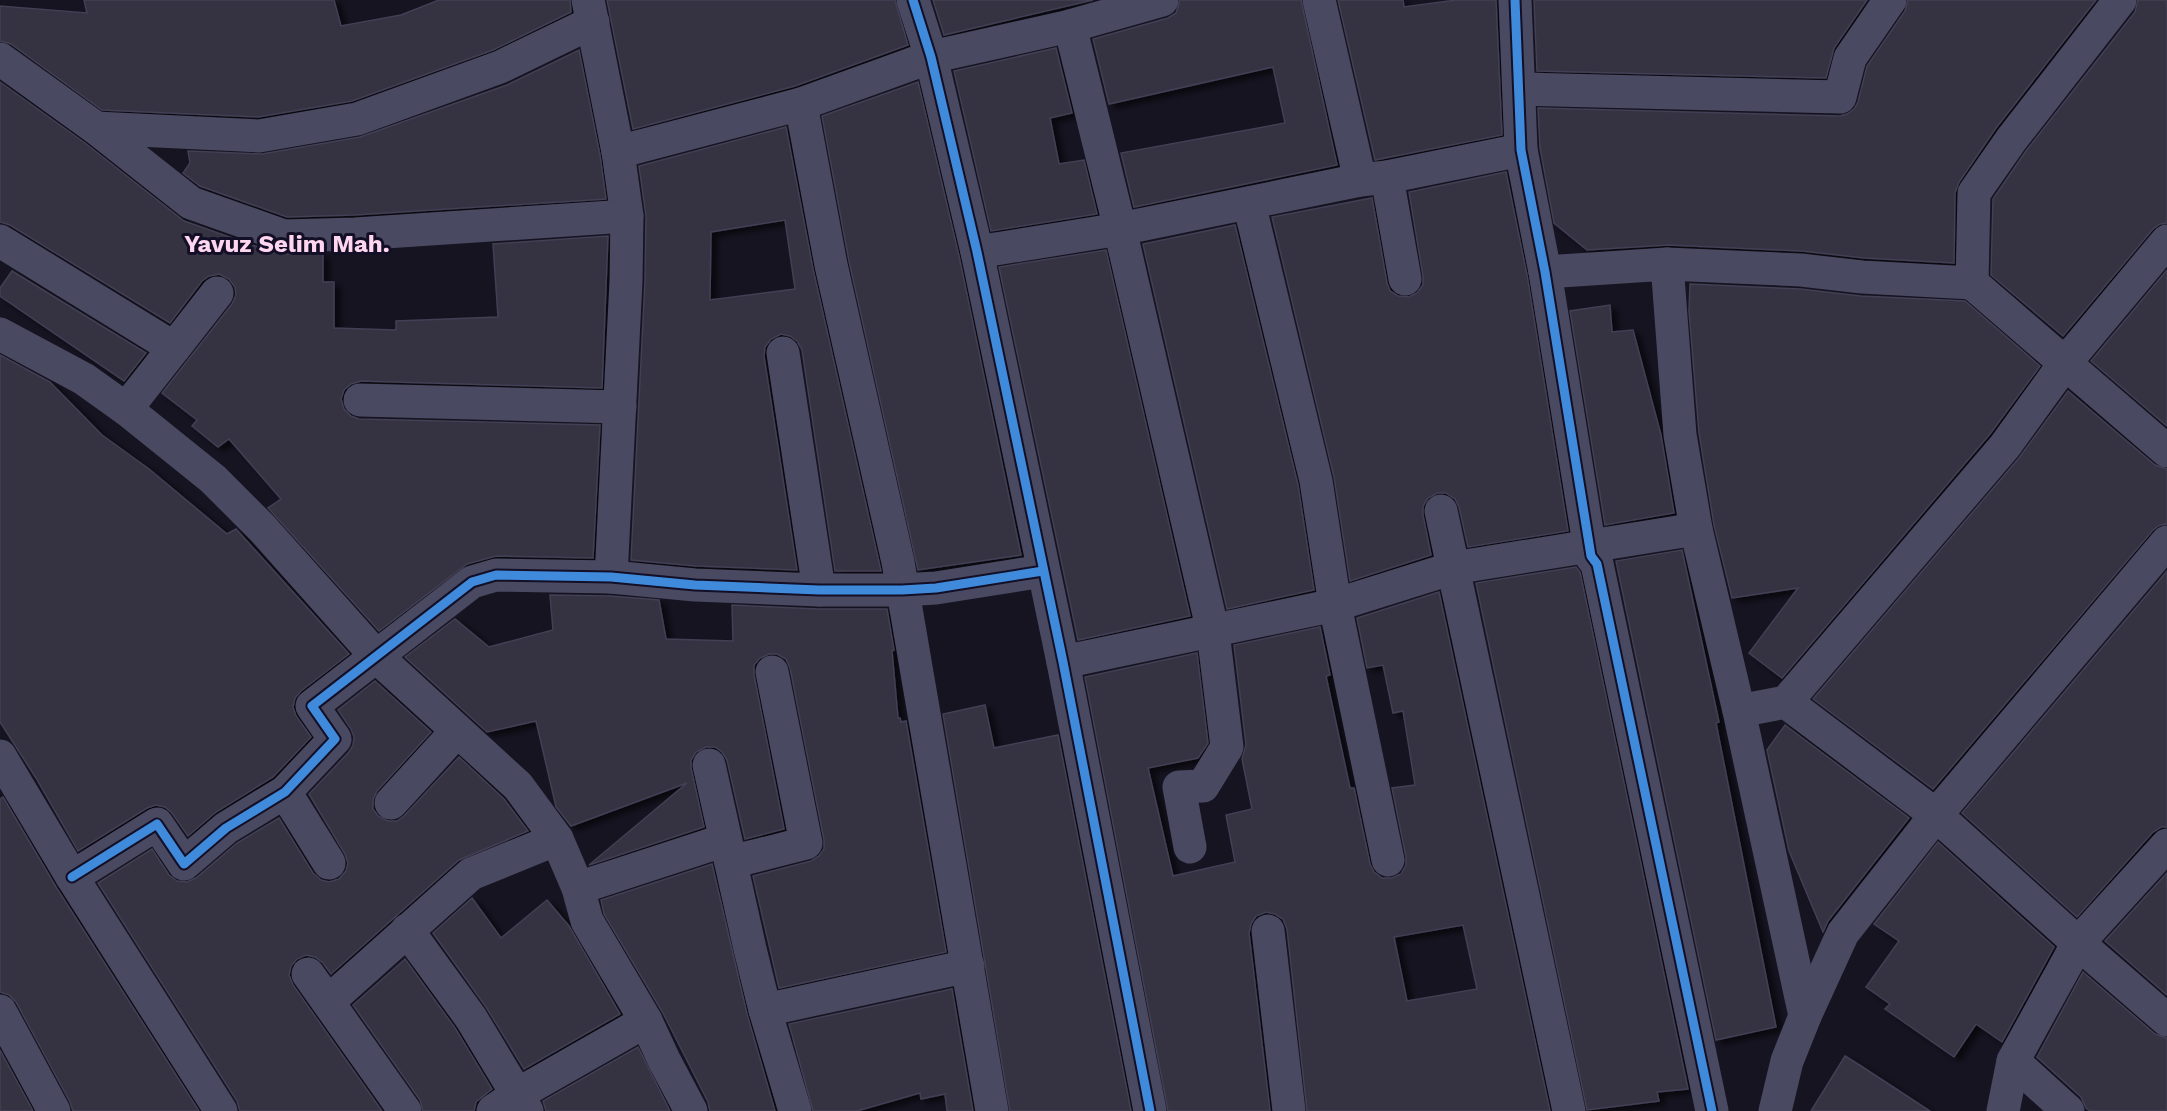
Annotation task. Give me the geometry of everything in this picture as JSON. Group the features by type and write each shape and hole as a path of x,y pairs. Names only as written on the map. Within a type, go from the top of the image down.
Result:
{"street":[{"path":"913,0 931,57 977,252 1063,662 1150,1111"},
{"path":"618,152 801,104 931,57 1070,26 1162,0"},
{"path":"1319,0 1405,279"},
{"path":"1515,0 1521,150 1545,272 1591,556 1597,564 1712,1111"},
{"path":"1519,89 1840,97 1850,58 1890,0"},
{"path":"1972,283 1974,193 2111,3"},
{"path":"96,128 259,136 357,119 500,67 590,11 618,152 627,216 626,281 611,577"},
{"path":"1070,26 1120,228 1213,632 1227,747 1203,786 1179,786 1190,847"},
{"path":"0,59 96,128 191,203 284,236 355,234 627,216"},
{"path":"801,104 831,265 898,562 992,1111"},
{"path":"977,252 1120,228 1521,150"},
{"path":"1249,203 1316,481 1335,605 1388,860"},
{"path":"0,240 174,348"},
{"path":"1739,711 1786,702 2005,446 2066,363 2167,241"},
{"path":"1667,264 1680,435 1696,529 1739,711 1805,1016"},
{"path":"1545,272 1667,264 1800,270 1862,277 1972,283 2167,451"},
{"path":"126,409 217,293"},
{"path":"0,334 84,379 126,409 213,479 262,528 377,657 518,786 557,839 578,888 587,921 646,1021 691,1111"},
{"path":"783,353 819,590"},
{"path":"360,399 620,407"},
{"path":"1441,511 1569,1111"},
{"path":"1063,662 1335,605 1453,568 1696,529"},
{"path":"1775,1111 1787,1061 1843,933 1936,815 2167,542"},
{"path":"72,877 158,824 184,864 226,828 285,792 335,739 312,706 472,582 496,575 611,577 695,585 902,591 936,588 1043,571"},
{"path":"578,888 728,851 806,843 772,672"},
{"path":"1786,702 1936,815 2078,944 2167,1020"},
{"path":"391,803 457,731"},
{"path":"0,756 72,877 221,1111"},
{"path":"709,765 750,950 795,1111"},
{"path":"285,792 329,863"},
{"path":"328,1001 471,873 557,839"},
{"path":"2003,1111 2013,1061 2078,944 2167,845"},
{"path":"407,930 471,1018 513,1105 646,1021"},
{"path":"1268,932 1289,1111"},
{"path":"765,1010 968,966"},
{"path":"308,974 405,1111"},
{"path":"0,1011 54,1111"},
{"path":"2013,1061 2068,1111"}],"building":[{"path":"84,0 334,0 341,26 401,15 439,0 570,0 571,12 493,50 352,101 258,117 102,110 11,44 0,41 0,6 87,13"},
{"path":"607,0 895,0 908,45 795,86 633,129"},
{"path":"933,0 1093,0 944,35"},
{"path":"1180,0 1301,0 1337,165 1134,207 1121,153 1285,123 1273,67 1109,104 1093,39 1168,18 1176,13"},
{"path":"1338,0 1403,0 1404,7 1456,0 1496,0 1502,135 1375,160"},
{"path":"1534,0 1867,0 1834,48 1826,78 1537,71"},
{"path":"1908,0 2096,0 1996,128 1959,182 1955,193 1954,263 1864,258 1802,251 1668,245 1587,250 1554,223 1540,148 1538,108 1840,116 1847,114 1858,102 1867,66 1905,11"},
{"path":"2138,0 2167,0 2167,223 2160,224 2153,229 2063,336 1991,275 1993,199 2026,151 2135,12"},
{"path":"1056,48 1072,113 1050,118 1059,164 1084,160 1097,214 991,231 954,71"},
{"path":"579,50 600,155 606,199 287,217 200,186 183,173 190,163 188,151 262,154 360,137 507,85"},
{"path":"0,82 85,143 184,221 278,254 323,254 323,282 334,282 334,328 396,330 396,321 498,317 493,244 608,236 602,388 361,381 351,384 344,390 341,399 344,409 351,416 359,419 600,425 593,558 496,556 467,564 379,631 268,508 281,499 229,439 218,447 192,426 197,420 162,393 232,304 236,295 235,287 229,279 219,274 209,276 202,281 170,323 10,225 0,222"},
{"path":"918,82 959,256 1021,555 918,570 849,261 822,116"},
{"path":"786,127 813,269 881,571 835,571 802,350 797,341 781,334 771,339 765,347 764,356 797,570 696,566 631,560 645,281 646,216 639,166","holes":["785,220 795,289 710,300 711,232"]},
{"path":"1506,172 1527,275 1568,531 1468,547 1455,499 1446,493 1437,493 1428,498 1423,506 1431,555 1350,581 1334,477 1272,217 1372,198 1387,283 1390,291 1398,296 1409,297 1417,293 1423,285 1423,276 1409,192"},
{"path":"1235,225 1298,485 1314,590 1227,609 1143,244"},
{"path":"1106,250 1190,616 1078,640 999,267"},
{"path":"2167,270 2167,426 2091,361"},
{"path":"12,271 146,353 124,381 0,296 0,288"},
{"path":"1690,284 1965,301 2040,366 1990,434 1782,678 1749,653 1798,588 1732,598 1714,525 1699,433 1689,311"},
{"path":"1610,305 1612,332 1633,330 1661,435 1674,513 1605,525 1570,311"},
{"path":"0,355 50,382 102,435 149,469 227,534 236,529 349,654 295,698 293,707 296,716 311,737 273,777 216,812 188,836 172,813 165,807 156,805 147,808 78,851 36,778 0,722"},
{"path":"2068,391 2155,465 2167,469 2167,524 2160,525 2153,530 1933,789 1813,699 2019,458"},
{"path":"1682,550 1719,722 1716,723 1776,1027 1716,1040 1616,561"},
{"path":"1576,567 1580,572 1688,1089 1657,1092 1659,1101 1587,1110 1476,583"},
{"path":"2167,571 2167,827 2161,827 2153,832 2077,917 1962,813"},
{"path":"1439,592 1550,1111 1307,1111 1287,929 1283,919 1266,912 1256,916 1249,933 1270,1111 1168,1111 1085,677 1197,653 1208,743 1198,758 1148,768 1173,876 1235,862 1226,815 1252,809 1242,759 1246,745 1234,645 1320,627 1330,675 1326,676 1350,788 1354,788 1370,864 1374,872 1382,878 1392,878 1401,874 1406,865 1406,857 1392,788 1415,785 1403,711 1393,713 1383,665 1367,668 1357,618","holes":["1463,925 1477,989 1407,1001 1394,937"]},
{"path":"550,595 659,600 666,639 733,641 732,605 887,609 894,650 892,651 898,718 901,722 906,721 946,952 779,988 753,876 811,861 824,849 824,840 790,668 786,659 777,654 769,654 760,658 754,665 754,675 784,829 745,839 727,760 715,747 706,747 696,752 691,760 704,827 589,865 687,783 571,826 556,807 536,721 487,732 405,657 455,619 489,647 553,630"},
{"path":"375,681 431,732 377,791 373,800 373,809 378,816 388,821 397,821 404,816 459,757 504,799 528,831 459,860 331,974 323,963 315,957 306,955 297,959 291,966 289,975 293,985 382,1111 240,1111 237,1101 98,883 152,849 169,875 177,881 187,882 196,878 237,843 279,818 313,873 321,880 329,882 339,879 346,871 348,863 345,854 309,794 353,745 354,737 351,729 338,710"},
{"path":"985,705 994,748 1058,735 1131,1111 1010,1111 943,714"},
{"path":"1785,725 1909,818 1828,921 1823,932 1789,851 1767,750"},
{"path":"3,797 56,887 199,1111 73,1111 16,1002 9,995 0,992 0,799"},
{"path":"1938,842 2054,947 2002,1042 1976,1024 1954,1057 1885,1009 1890,1004 1866,987 1899,941 1874,924"},
{"path":"712,864 747,1014 775,1111 710,1111 708,1102 663,1013 604,914 601,900"},
{"path":"2167,873 2167,995 2105,941"},
{"path":"472,898 501,938 547,900 569,926 620,1014 524,1069 486,1007 433,933"},
{"path":"405,959 455,1028 492,1089 476,1102 474,1111 423,1111 420,1100 353,1005"},
{"path":"2083,972 2155,1034 2167,1038 2167,1111 2090,1111 2081,1097 2037,1057"},
{"path":"952,989 973,1111 947,1111 945,1094 921,1099 920,1093 857,1111 813,1111 789,1024"},
{"path":"638,1047 670,1111 546,1111 543,1101"},
{"path":"0,1050 33,1111 0,1111"},
{"path":"1845,1056 1861,1066 1930,1111 1811,1111"}],"cycle path":[{"path":"913,0 931,57 977,252 1063,662 1150,1111"},
{"path":"1515,0 1521,150 1545,272 1591,556 1597,564 1712,1111"},
{"path":"72,877 157,824 184,864 226,828 285,792 335,739 312,706 472,582 496,575 611,577 695,585 819,590 902,590 936,588 1043,571"}],"district":[{"name":"Yavuz Selim Mah.","path":"287,244"}]}
